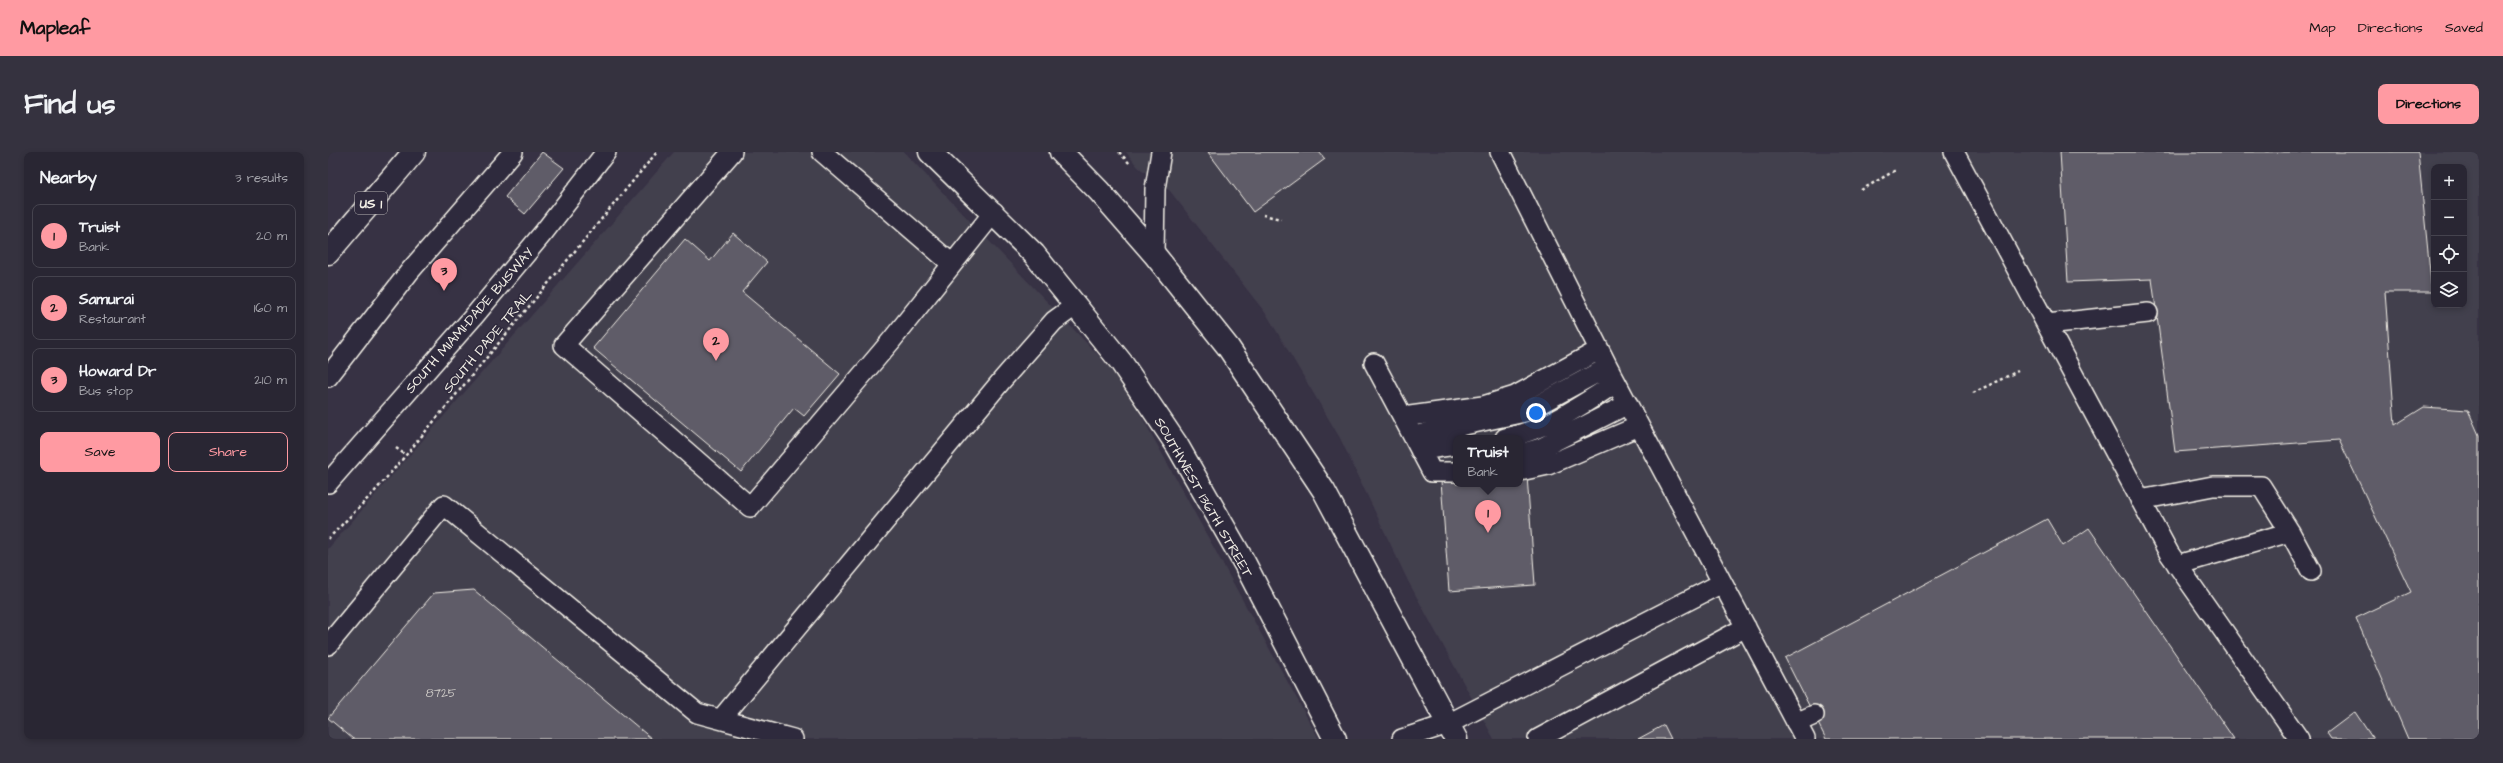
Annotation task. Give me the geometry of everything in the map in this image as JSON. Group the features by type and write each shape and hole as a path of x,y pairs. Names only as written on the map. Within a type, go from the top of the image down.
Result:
{"main road":[{"name":"US 1","path":"328,253 414,152"},
{"name":"SOUTHWEST 136TH STREET","path":"930,152 994,212 1034,254 1121,362 1177,445 1245,564 1335,739"},
{"path":"1061,152 1100,191 1154,254 1228,347 1324,491 1452,731"}],"lane":[{"path":"328,377 410,271 514,152"},
{"name":"SOUTH MIAMI-DADE BUSWAY","path":"328,483 475,315 544,232 606,152"},
{"path":"732,152 564,345 750,507 994,212"},
{"path":"822,152 952,264"},
{"path":"1154,254 1155,188 1161,152"},
{"path":"1500,152 1599,350 1800,731 1814,715"},
{"path":"1958,154 2140,500 2177,565 2299,739"},
{"path":"721,719 1008,373 1054,321 1076,305"},
{"path":"2047,324 2148,313"},
{"path":"1403,417 1483,406 1515,396 1599,350"},
{"path":"1374,363 1432,472 1453,472"},
{"path":"1522,435 1543,427 1612,375"},
{"path":"1460,435 1525,412 1612,375"},
{"path":"1523,453 1541,448 1628,404"},
{"path":"1523,470 1548,465 1639,426"},
{"path":"1420,449 1453,437"},
{"path":"1420,449 1453,445"},
{"path":"1420,449 1453,458"},
{"path":"2140,500 2213,486 2261,486 2290,532 2311,571"},
{"path":"328,645 444,505 697,713 793,739"},
{"path":"2177,565 2290,532"},
{"path":"1402,739 1452,731 1722,583"},
{"path":"1538,739 1746,627"}],"path":[{"name":"SOUTH DADE TRAIL","path":"328,539 375,491 406,455 657,152"},
{"path":"1861,190 1896,170"},
{"path":"1263,215 1281,219"},
{"path":"1973,393 2018,371"},
{"path":"393,445 406,455"}],"shaded area":[{"path":"674,152 904,152 1121,379 1319,739 328,739 328,549"},
{"path":"1126,152 2479,152 2479,739 1494,739 1408,581 1340,438 1267,315 1170,191 1138,167"}],"building":[{"path":"542,152 564,168 525,214 505,197"},
{"path":"1208,152 1319,152 1325,159 1253,212"},
{"path":"2060,152 2418,152 2431,292 2385,292 2395,425 2424,407 2468,410 2479,435 2479,739 2408,739 2356,618 2411,592 2339,440 2175,452 2152,279 2068,282"},
{"path":"733,233 767,262 742,292 840,374 804,416 794,408 741,472 593,348 685,239 710,261"},
{"path":"1523,476 1527,476 1535,585 1449,591 1441,481 1453,481 1453,487 1523,487"},
{"path":"2047,519 2063,546 2089,528 2234,739 1826,739 1785,658"},
{"path":"474,590 652,739 353,739 328,718 434,593"},
{"path":"2355,712 2373,739 2331,739 2327,733"},
{"path":"1664,725 1671,739 1638,739"}],"place":[{"name":"Howard Dr","path":"444,291"},
{"name":"Samurai","path":"716,361"},
{"name":"Truist","path":"1488,533"}]}
